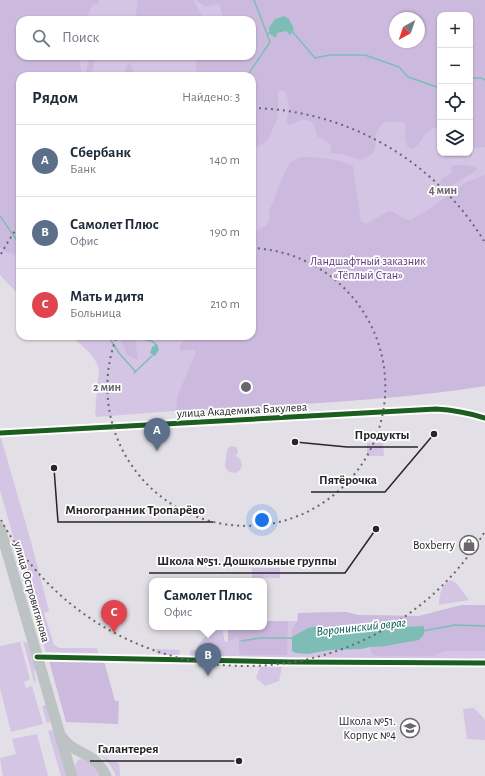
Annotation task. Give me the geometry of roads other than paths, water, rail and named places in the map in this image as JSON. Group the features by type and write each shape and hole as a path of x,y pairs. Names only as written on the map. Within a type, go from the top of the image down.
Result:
{"main road":[{"name":"улица Островитянова","path":"0,528 71,774"},
{"name":"улица Островитянова","path":"60,733 63,739 72,748 89,756 97,763 106,776"},
{"path":"71,774 70,764 76,757 89,758 97,763"}],"street":[{"name":"улица Академика Бакулева","path":"0,433 436,409 467,412 485,418"},
{"path":"37,657 485,664"}],"waterway":[{"path":"250,72 270,42 254,0"},
{"path":"291,30 315,58 330,55 365,55 399,67 408,77 437,87"},
{"path":"267,34 271,32"},
{"path":"473,78 482,78 485,80"},
{"path":"0,216 16,239"},
{"path":"111,340 119,353 135,371"},
{"path":"146,340 152,341 157,346"},
{"path":"134,373 154,354"},
{"name":"Воронинский овраг","path":"423,631 455,625 485,626"},
{"name":"Воронинский овраг","path":"241,641 260,638 293,638"}],"place":[{"name":"Пятёрочка","path":"434,434"},
{"name":"Продукты","path":"295,442"},
{"name":"Сбербанк","path":"157,451"},
{"name":"Многогранник Тропарёво","path":"54,468"},
{"name":"Школа №51. Дошкольные группы","path":"376,529"},
{"name":"Boxberry","path":"469,545"},
{"name":"Мать и дитя","path":"114,633"},
{"name":"Самолет Плюс","path":"208,676"},
{"name":"Школа №51. Корпус №4","path":"410,728"},
{"name":"Галантерея","path":"239,761"}],"park label":[{"name":"Ландшафтный заказник «Тёплый Стан»","path":"368,268"}]}
